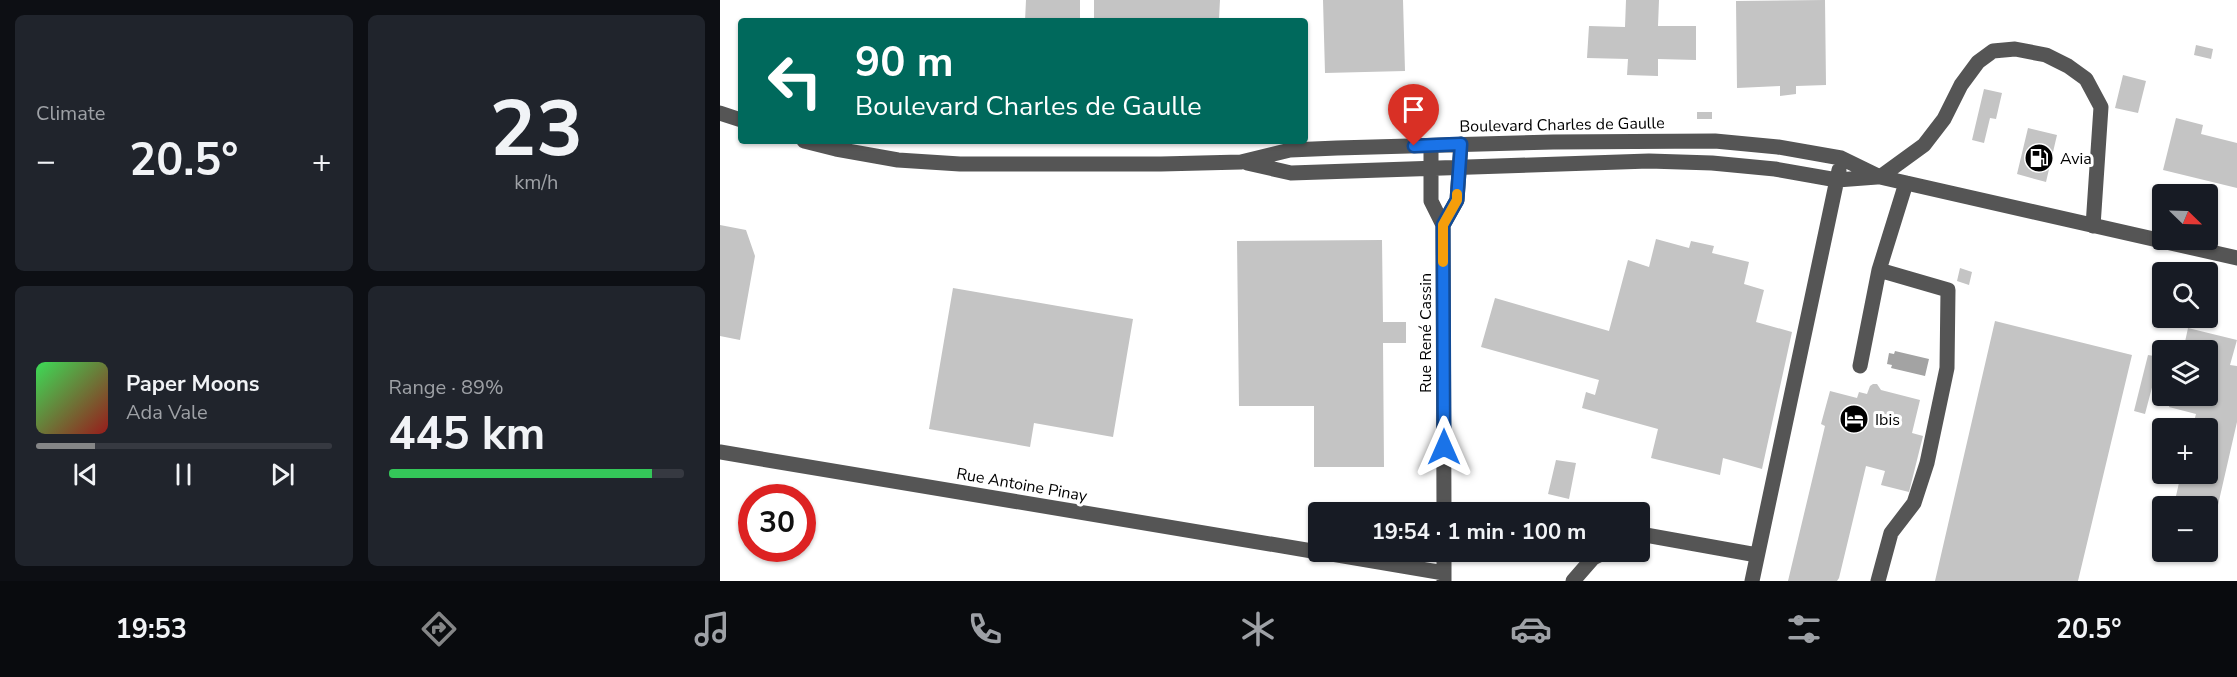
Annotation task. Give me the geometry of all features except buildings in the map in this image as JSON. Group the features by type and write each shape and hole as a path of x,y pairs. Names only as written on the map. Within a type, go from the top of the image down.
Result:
{"street":[{"path":"1880,177 1924,145 1944,119 1961,85 1978,62 1993,51 2015,49 2046,55 2068,66 2086,79 2101,107 2093,226"},
{"path":"720,113 738,119"},
{"name":"Boulevard Charles de Gaulle","path":"1241,162 1290,150 1633,140 1716,141 1778,147 1841,158 1880,177 2237,258"},
{"name":"Boulevard Charles de Gaulle","path":"816,144 898,160 960,164 1241,162 1291,173 1648,162 1712,163 1775,169 1837,180 1880,177"},
{"name":"Rue René Cassin","path":"1443,225 1457,200 1461,144"},
{"name":"Rue René Cassin","path":"1431,146 1431,201 1443,225 1444,502"},
{"path":"1752,581 1841,158"},
{"path":"1860,366 1879,270 1906,183"},
{"path":"1878,581 1891,533 1914,503 1927,463 1947,368 1948,290 1879,270"},
{"name":"Rue Antoine Pinay","path":"720,452 1308,550"},
{"path":"1650,536 1757,555"},
{"name":"Rue Antoine Pinay","path":"1369,562 1444,577"},
{"path":"1573,581 1590,562"}],"shaded area":[{"path":"1895,351 1929,359 1925,376 1891,368 1892,365 1887,364 1889,353 1894,354"}],"slow traffic":[{"path":"1443,262 1443,225 1457,200 1457,194"}],"place":[{"name":"Avia","path":"2039,158"},
{"name":"Ibis","path":"1854,419"}],"route":[{"path":"1414,146 1461,144 1457,200 1443,225 1444,447"}]}
